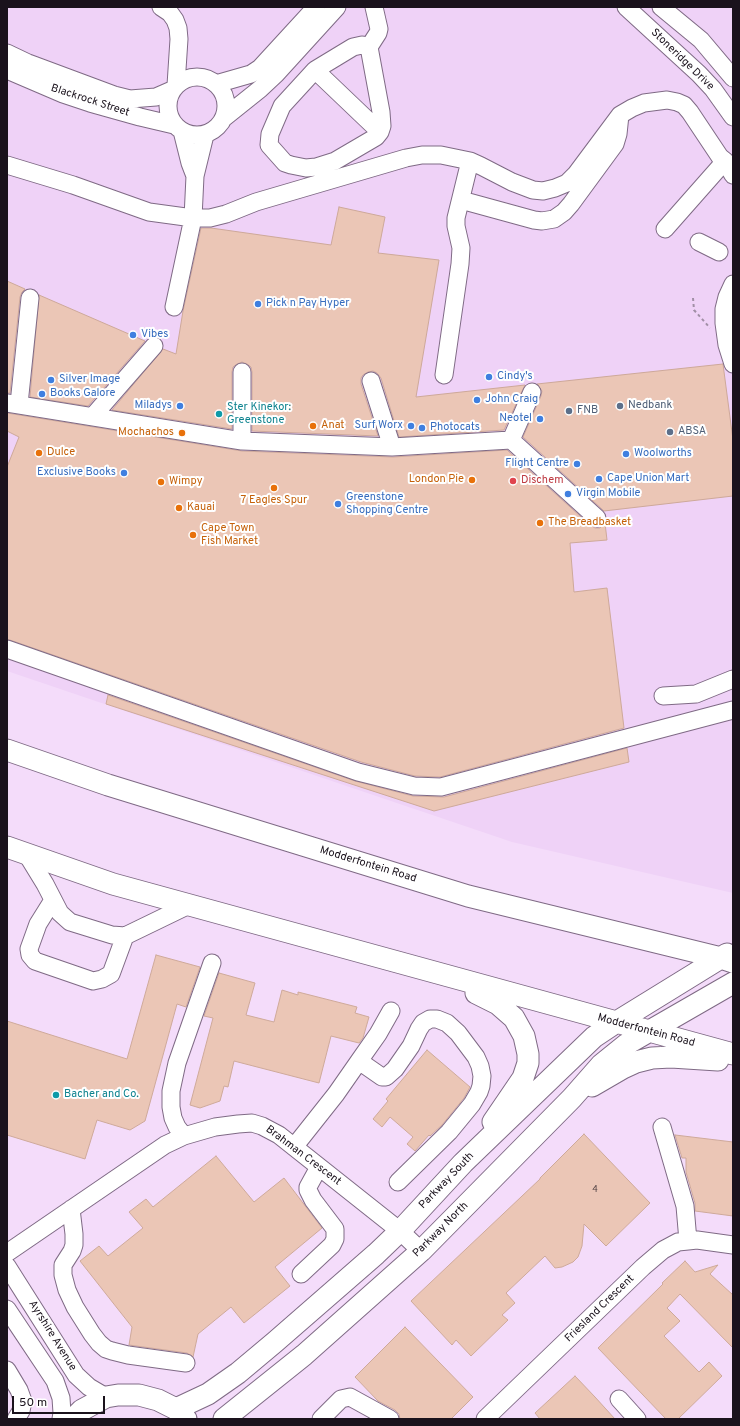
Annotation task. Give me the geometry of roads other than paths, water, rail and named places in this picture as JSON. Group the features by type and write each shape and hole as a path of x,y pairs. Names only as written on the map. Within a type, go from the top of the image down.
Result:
{"main road":[{"name":"Modderfontein Road","path":"7,750 108,784 468,896 729,957"},
{"name":"Modderfontein Road","path":"17,850 113,884 615,1023 733,1054"},
{"path":"364,954 486,996 509,1013 521,1029 528,1054 526,1072 505,1106 463,1163"},
{"path":"729,957 733,982"},
{"name":"Parkway South","path":"181,1414 238,1373 324,1300 400,1231 463,1163 546,1085 594,1037 615,1023 729,957"},
{"name":"Parkway North","path":"224,1419 304,1355 421,1251 572,1098 601,1065 627,1044 650,1032 733,982"},
{"path":"572,1098 623,1068 636,1062 652,1058 671,1057 733,1061"},
{"path":"73,1419 82,1410 93,1403 106,1397 118,1395 139,1395 158,1400 181,1414"}],"street":[{"path":"161,7 175,20 178,28 179,40 174,88 168,103 168,113 178,128 195,176"},
{"path":"360,7 375,13 379,29 369,47 381,112 382,126 380,132 376,137 335,161 306,168 285,163 269,145 270,134 282,106 315,70 353,47 362,45 369,47"},
{"name":"Stoneridge Drive","path":"626,7 699,74 713,89 733,117"},
{"path":"660,7 701,40 733,78"},
{"path":"178,128 196,136 205,135 214,131 225,117 276,74 339,8"},
{"path":"216,84 250,74 260,68 308,10"},
{"path":"179,40 195,77"},
{"name":"Blackrock Street","path":"7,54 114,95 130,99 156,97 174,88"},
{"name":"Blackrock Street","path":"7,70 63,94 178,128"},
{"path":"315,70 380,132"},
{"path":"174,88 185,79 195,77 205,78 216,84 226,98 227,107 225,117"},
{"path":"7,165 73,185 149,212 193,218 210,218 226,214 256,202 406,158 422,155 441,155 470,161 512,182 533,190 543,191 567,183 576,174 620,115 644,103 667,100 684,106 690,112 725,163 670,223"},
{"path":"461,200 534,220 542,221 554,219 571,204 614,144 618,134 620,115"},
{"path":"174,307 193,218 195,176 205,135"},
{"path":"444,374 460,264 460,239 456,222 470,161"},
{"path":"699,242 719,252"},
{"path":"733,284 727,297 724,309 724,323 727,345 733,364"},
{"path":"30,298 13,403 242,441 392,447 511,440 597,518"},
{"path":"94,416 154,346"},
{"path":"242,372 242,441"},
{"path":"371,381 392,447"},
{"path":"511,440 532,392"},
{"path":"7,649 358,772 414,786 441,787 733,710"},
{"path":"663,696 696,694 733,679"},
{"path":"17,850 53,900 60,913 70,922 112,935 125,936 189,905"},
{"path":"53,900 38,924 29,950 30,955 36,961 92,981 102,979 111,974 125,936"},
{"path":"184,1136 177,1127 170,1107 171,1091 177,1063 212,963"},
{"path":"294,1147 336,1094 378,1034 391,1011"},
{"path":"359,1061 382,1077 386,1077 395,1069 411,1046 418,1029 423,1023 437,1019 448,1023 458,1033 476,1057 480,1066 480,1092 472,1104 448,1132 398,1182"},
{"name":"Brahman Crescent","path":"7,1253 165,1145 184,1136 215,1127 252,1123 270,1129 294,1147 400,1231 421,1251"},
{"path":"662,1127 685,1206 688,1241"},
{"path":"301,1274 332,1245 335,1239 335,1229 313,1200 308,1190 308,1187 319,1167"},
{"path":"71,1209 74,1245 63,1265 64,1275 67,1290 75,1307 92,1334 106,1349 128,1355 186,1364"},
{"name":"Friesland Crescent","path":"485,1419 643,1267 670,1246 697,1240 733,1245"},
{"name":"Ayrshire Avenue","path":"7,1266 76,1375 89,1387 106,1397"},
{"name":"Ayrshire Avenue","path":"7,1309 54,1381 61,1398 61,1419"},
{"path":"7,1370 19,1390 22,1400 21,1412 16,1419"},
{"path":"321,1419 336,1403 350,1397 378,1416"},
{"path":"618,1399 637,1419"}],"place":[{"name":"Pick n Pay Hyper","path":"258,304"},
{"name":"Vibes","path":"133,335"},
{"name":"Cindy's","path":"489,377"},
{"name":"Silver Image","path":"51,380"},
{"name":"Books Galore","path":"42,394"},
{"name":"John Craig","path":"477,400"},
{"name":"Miladys","path":"180,406"},
{"name":"Nedbank","path":"620,406"},
{"name":"FNB","path":"569,411"},
{"name":"Ster Kinekor: Greenstone","path":"219,414"},
{"name":"Neotel","path":"540,419"},
{"name":"Anat","path":"313,426"},
{"name":"Surf Worx","path":"411,426"},
{"name":"Photocats","path":"422,428"},
{"name":"ABSA","path":"670,432"},
{"name":"Mochachos","path":"182,433"},
{"name":"Dulce","path":"39,453"},
{"name":"Woolworths","path":"626,454"},
{"name":"Flight Centre","path":"577,464"},
{"name":"Exclusive Books","path":"124,473"},
{"name":"Cape Union Mart","path":"599,479"},
{"name":"London Pie","path":"472,480"},
{"name":"Dischem","path":"513,481"},
{"name":"Wimpy","path":"161,482"},
{"name":"7 Eagles Spur","path":"274,488"},
{"name":"Virgin Mobile","path":"568,494"},
{"name":"Greenstone Shopping Centre","path":"338,504"},
{"name":"Kauai","path":"179,508"},
{"name":"The Breadbasket","path":"540,523"},
{"name":"Cape Town Fish Market","path":"193,535"},
{"name":"Bacher and Co.","path":"56,1095"}]}
